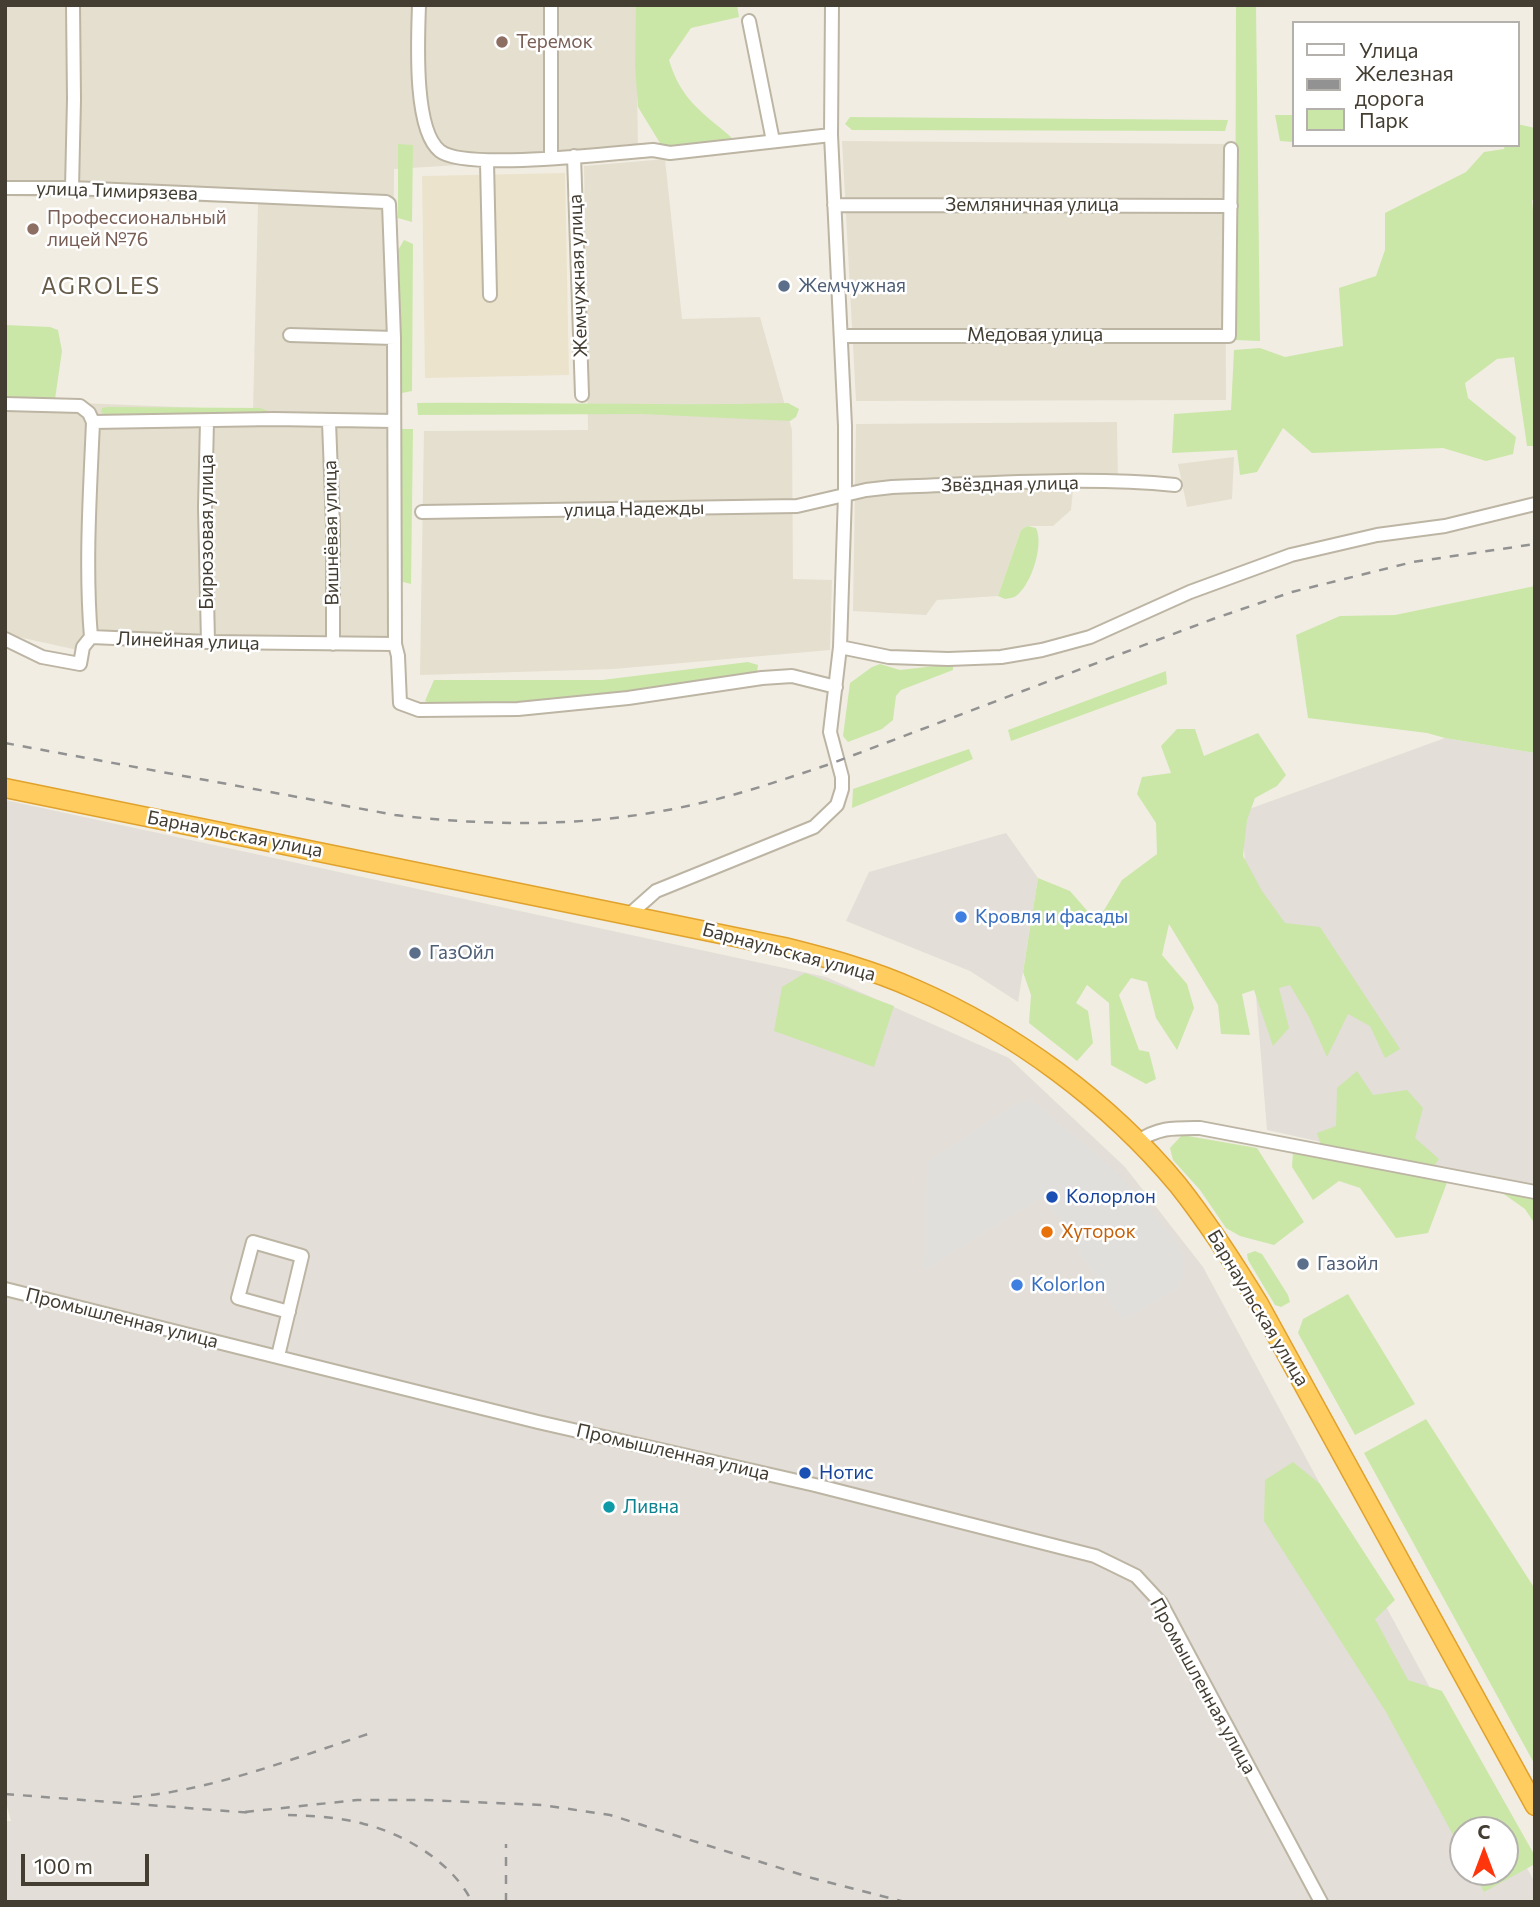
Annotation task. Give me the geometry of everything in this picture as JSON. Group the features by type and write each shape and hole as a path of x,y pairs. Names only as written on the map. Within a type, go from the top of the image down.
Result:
{"highway":[{"name":"Барнаульская улица","path":"5,788 730,934 835,960 915,988 971,1016 1035,1057 1087,1096 1137,1142 1200,1213 1259,1304 1535,1806"}],"street":[{"path":"72,188 75,99 73,5"},
{"path":"419,5 417,75 425,120 439,151 453,158 487,162 653,150 670,153 831,135"},
{"path":"551,5 551,157"},
{"path":"630,914 656,891 814,827 837,805 842,789 842,777 830,732 841,647 845,494 841,336 831,135 832,5"},
{"path":"750,21 773,141"},
{"path":"1231,149 1231,206"},
{"name":"Жемчужная улица","path":"573,156 582,395"},
{"path":"487,162 490,295"},
{"name":"улица Тимирязева","path":"5,188 72,188 386,202 390,210 394,338 395,644 400,704 419,710 531,708 782,677 810,680 836,687"},
{"name":"Земляничная улица","path":"834,205 1231,206"},
{"name":"Медовая улица","path":"841,336 1229,336 1231,206"},
{"path":"290,335 394,338"},
{"path":"5,404 80,406 89,413 93,422 89,519 90,637"},
{"path":"93,422 274,419 394,421"},
{"name":"Бирюзовая улица","path":"206,421 208,642"},
{"name":"Вишнёвая улица","path":"329,422 333,526 332,645"},
{"name":"Звёздная улица","path":"845,494 892,487 1142,482 1175,485"},
{"name":"улица Надежды","path":"422,512 797,506 845,494"},
{"path":"841,647 889,657 948,659 1001,657 1042,650 1090,637 1190,592 1292,555 1377,535 1445,526 1535,504"},
{"name":"Линейная улица","path":"5,639 43,657 80,664 83,648 90,637 332,645 395,644"},
{"path":"1137,1142 1151,1132 1172,1128 1200,1128 1535,1192"},
{"path":"278,1356 289,1312 302,1256 253,1242 238,1298 289,1312"},
{"name":"Промышленная улица","path":"5,1289 525,1419 815,1485 1095,1556 1136,1576 1161,1603 1321,1902"}],"shaded area":[{"path":"5,5 636,5 638,154 394,169 390,642 93,638 82,651 5,634 5,400 253,410 258,204 5,196"},
{"path":"842,141 1225,144 1226,400 856,401"},
{"path":"665,159 682,319 760,317 792,430 793,579 832,580 830,650 614,669 420,675 424,431 588,430 584,166"},
{"path":"565,173 569,375 425,378 422,176"},
{"path":"1117,422 1118,487 1073,489 1071,510 1053,526 1027,526 1021,530 998,596 937,600 926,615 853,611 856,424"},
{"path":"1234,457 1232,499 1187,507 1178,464"},
{"path":"1445,738 1535,753 1535,1189 1267,1130 1241,812"},
{"path":"5,800 826,977 1009,1058 1125,1167 1203,1267 1499,1816 1449,1816 1449,1886 1519,1886 1519,1853 1535,1883 1535,1902 5,1902 5,1821 11,1821 5,1799"},
{"path":"1006,833 1038,878 1018,1002 970,971 846,921 869,872"},
{"path":"1030,1099 1116,1171 1169,1231 1183,1253 1185,1272 1179,1287 1122,1321 1044,1196 924,1270 927,1162 1013,1105"}],"green space":[{"path":"636,5 737,5 739,17 691,28 669,60 680,85 693,104 731,137 733,142 663,148 638,107 635,66"},
{"path":"1236,5 1256,5 1260,341 1235,340"},
{"path":"1275,115 1292,115 1292,142 1280,141"},
{"path":"850,117 1228,120 1225,131 852,130 845,124"},
{"path":"1519,124 1535,128 1535,199 1532,200 1535,230 1535,446 1527,446 1514,357 1497,359 1465,383 1468,398 1516,437 1513,454 1486,461 1443,448 1312,453 1283,428 1257,472 1240,475 1237,450 1172,453 1174,414 1231,410 1234,350 1260,348 1285,357 1343,346 1339,288 1376,276 1385,250 1385,213 1466,172 1484,152 1519,147"},
{"path":"398,144 413,145 412,222 398,218"},
{"path":"404,240 413,244 412,391 397,394 397,252"},
{"path":"5,325 50,327 58,330 62,351 55,399 5,399"},
{"path":"417,403 788,403 799,409 796,417 790,421 642,414 418,415"},
{"path":"102,408 260,408 268,411 267,414 223,416 106,415 101,412"},
{"path":"399,429 413,429 411,584 399,581"},
{"path":"1027,526 1036,528 1038,535 1035,564 1022,590 1015,597 1005,599 998,596 1021,530"},
{"path":"1535,586 1535,753 1427,733 1308,718 1296,635 1340,616 1395,615"},
{"path":"748,662 758,665 757,672 621,699 437,706 425,701 434,680 602,680"},
{"path":"880,664 900,670 953,664 953,670 901,690 896,696 893,720 882,729 848,742 843,736 850,683"},
{"path":"1166,671 1167,684 1011,741 1008,730"},
{"path":"1177,729 1195,729 1204,756 1258,733 1286,775 1277,786 1255,798 1247,820 1243,856 1262,891 1285,923 1320,927 1400,1049 1385,1058 1370,1026 1348,1014 1327,1057 1309,1017 1290,985 1279,988 1289,1028 1273,1046 1254,990 1242,994 1250,1035 1221,1034 1218,1005 1169,924 1162,955 1187,984 1194,1008 1177,1050 1156,1018 1147,982 1131,978 1119,995 1139,1050 1149,1052 1156,1079 1146,1084 1111,1065 1109,1003 1087,985 1076,1003 1088,1011 1093,1043 1077,1061 1029,1023 1031,995 1023,972 1038,878 1070,891 1097,922 1122,880 1157,854 1156,823 1137,794 1142,777 1171,773 1161,746"},
{"path":"969,749 973,759 852,808 853,789"},
{"path":"805,973 894,1006 874,1067 774,1031 782,987"},
{"path":"1357,1071 1373,1095 1407,1090 1423,1108 1415,1138 1439,1159 1432,1169 1321,1146 1317,1133 1336,1126 1337,1088"},
{"path":"1182,1135 1257,1148 1304,1222 1274,1245 1240,1236 1226,1228 1200,1190 1173,1160 1170,1148"},
{"path":"1293,1151 1448,1180 1428,1233 1396,1238 1360,1188 1339,1181 1313,1200 1292,1167"},
{"path":"1498,1190 1535,1198 1535,1224 1525,1209"},
{"path":"1255,1251 1262,1254 1290,1302 1281,1307 1275,1305 1248,1260 1247,1254"},
{"path":"1348,1294 1415,1404 1355,1435 1298,1333 1303,1319"},
{"path":"1426,1419 1535,1589 1535,1765 1364,1453"},
{"path":"1293,1462 1320,1484 1395,1600 1375,1619 1408,1680 1442,1691 1512,1816 1449,1816 1449,1827 1386,1712 1264,1521 1265,1480"},
{"path":"1519,1828 1535,1856 1535,1864 1519,1873"},
{"path":"1481,1886 1495,1886 1484,1892"}],"railway":[{"path":"5,743 395,815 507,823 618,818 710,801 830,764 1213,619 1292,592 1413,562 1535,544"},
{"path":"133,1797 223,1781 368,1734"},
{"path":"5,1794 253,1813"},
{"path":"245,1812 357,1800 542,1805 610,1815 812,1878 905,1902"},
{"path":"288,1815 345,1820 396,1835 440,1863 464,1888 472,1902"},
{"path":"506,1844 506,1902"}],"place":[{"name":"Теремок","path":"502,42"},
{"name":"Профессиональный лицей №76","path":"33,229"},
{"name":"Жемчужная","path":"784,286"},
{"name":"Кровля и фасады","path":"961,917"},
{"name":"ГазОйл","path":"415,953"},
{"name":"Колорлон","path":"1052,1197"},
{"name":"Хуторок","path":"1047,1232"},
{"name":"Газойл","path":"1303,1264"},
{"name":"Kolorlon","path":"1017,1285"},
{"name":"Нотис","path":"805,1473"},
{"name":"Ливна","path":"609,1507"}],"district":[{"name":"AGROLES","path":"101,286"}]}
